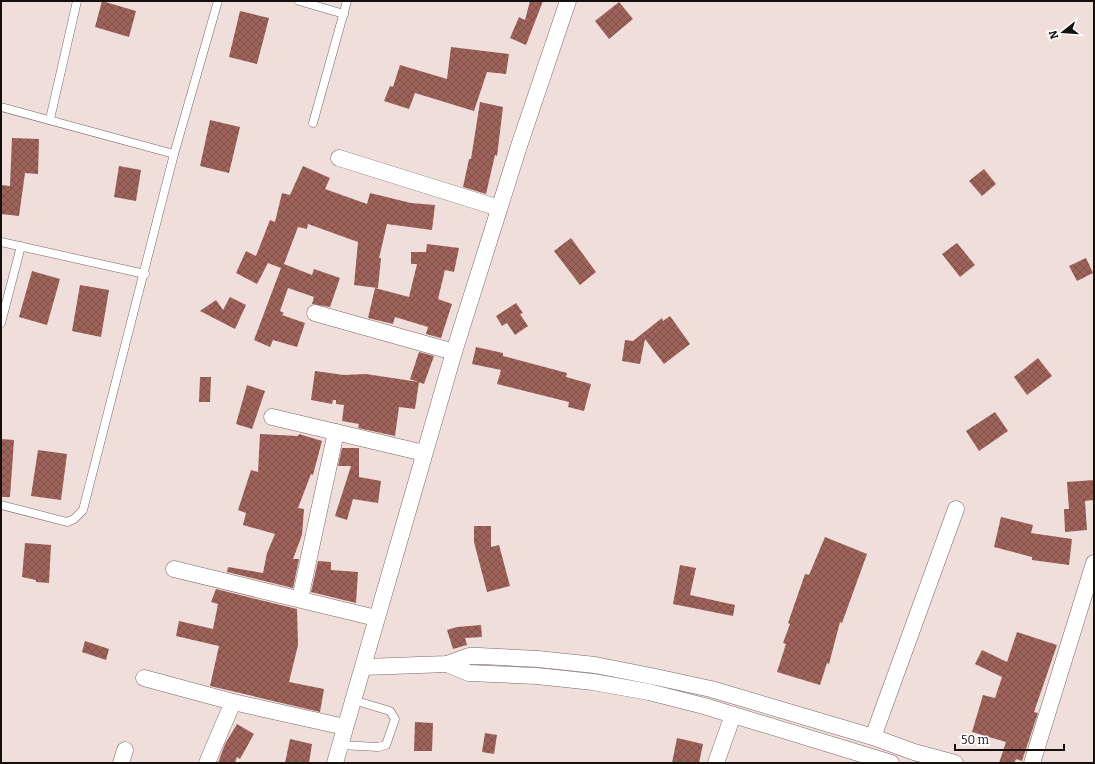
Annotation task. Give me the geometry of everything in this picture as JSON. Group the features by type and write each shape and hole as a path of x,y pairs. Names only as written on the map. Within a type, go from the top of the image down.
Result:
{"street":[{"path":"335,763 454,352 568,1"},
{"path":"339,158 500,208"},
{"path":"315,313 454,352"},
{"path":"272,417 424,453"},
{"path":"300,599 336,432"},
{"path":"873,737 956,509"},
{"path":"1032,763 1094,563"},
{"path":"174,569 376,618"},
{"path":"364,666 447,664 469,656 531,658 595,665 710,689 873,737 914,752 955,763"},
{"path":"447,664 469,673 509,674 600,683 649,692 733,715 889,763 893,744"},
{"path":"144,678 232,702 345,727"},
{"path":"207,763 232,702"},
{"path":"716,763 733,715"}],"lane":[{"path":"50,119 77,1"},
{"path":"1,505 67,522 74,519 83,510 145,274 174,154 218,1"},
{"path":"300,1 344,14"},
{"path":"313,123 348,1"},
{"path":"1,107 50,119 174,154"},
{"path":"1,242 145,274"},
{"path":"1,323 22,246"},
{"path":"340,745 378,747 386,745 395,719 390,711 353,700"}],"building":[{"path":"102,1 136,11 129,37 95,27"},
{"path":"530,1 543,1 526,45 510,38 519,17 525,20"},
{"path":"619,2 633,19 609,39 595,21"},
{"path":"240,11 269,18 257,64 229,57"},
{"path":"451,47 509,54 506,74 487,72 474,111 415,93 409,109 384,101 390,86 393,87 400,65 447,79"},
{"path":"480,102 503,107 497,156 495,155 486,194 463,187 469,159 471,159"},
{"path":"210,120 240,127 229,173 200,166"},
{"path":"12,138 39,139 38,174 25,173 19,216 1,214 1,185 10,186"},
{"path":"119,166 141,170 136,201 114,197"},
{"path":"303,166 330,178 325,189 367,204 370,193 411,203 435,205 432,230 387,224 379,258 381,258 378,288 354,285 358,242 308,224 307,229 298,227 284,264 312,275 314,269 340,278 330,307 312,304 314,297 288,288 280,311 284,313 282,315 305,323 297,347 273,340 270,347 254,340 281,268 268,263 257,284 236,273 246,251 256,256 270,220 275,222 282,193 290,195"},
{"path":"984,169 996,184 982,196 969,181"},
{"path":"571,238 596,272 580,285 554,251"},
{"path":"957,243 975,265 960,277 942,254"},
{"path":"427,244 459,248 454,272 445,270 438,299 452,304 441,338 426,334 428,327 395,317 393,324 368,318 375,288 409,297 417,264 411,264 411,252 426,252"},
{"path":"1086,258 1093,273 1077,281 1069,266"},
{"path":"32,271 60,279 47,325 19,317"},
{"path":"80,285 109,290 101,337 72,331"},
{"path":"230,297 246,305 235,329 200,311 216,300 223,310"},
{"path":"516,303 523,313 520,314 528,326 515,335 507,323 502,326 496,316"},
{"path":"670,316 690,344 664,364 645,339 640,364 622,361 625,340 633,341 662,318 663,321"},
{"path":"476,347 503,353 503,356 567,373 566,377 591,384 584,411 568,407 569,402 497,384 501,370 472,364"},
{"path":"419,352 434,356 424,384 410,379"},
{"path":"1038,358 1052,376 1027,395 1014,377"},
{"path":"315,371 344,375 366,374 419,382 415,409 399,407 395,436 358,428 359,424 342,421 344,405 336,404 336,400 333,400 332,404 311,400"},
{"path":"200,377 211,377 210,402 199,402"},
{"path":"247,385 265,391 252,429 236,424"},
{"path":"995,412 1008,431 979,451 966,431"},
{"path":"260,434 298,436 299,434 322,441 313,475 311,474 298,508 304,509 302,535 293,559 299,559 293,588 227,572 228,567 263,573 267,553 275,534 243,525 246,513 238,510 251,470 258,472"},
{"path":"1,439 14,440 10,497 1,497"},
{"path":"342,448 359,448 359,477 381,481 378,503 353,499 347,520 335,516 351,466 338,466"},
{"path":"38,450 67,454 61,500 31,496"},
{"path":"1094,480 1094,500 1085,501 1087,530 1065,532 1064,509 1069,509 1067,482"},
{"path":"1001,517 1033,525 1031,533 1072,539 1069,565 1032,560 1032,557 994,547"},
{"path":"474,526 491,526 491,547 499,545 510,586 487,592 474,542"},
{"path":"825,537 867,554 842,623 840,622 829,664 827,663 820,685 777,672 786,644 783,643 790,624 788,623 805,574 809,575"},
{"path":"25,543 51,545 49,583 36,582 36,580 22,577"},
{"path":"318,561 331,562 331,570 358,572 356,603 311,592"},
{"path":"680,565 696,568 690,595 735,605 733,616 673,604"},
{"path":"216,589 297,609 298,645 289,682 324,689 320,712 210,686 219,646 176,636 179,621 213,629 218,604 211,602"},
{"path":"481,625 482,637 465,638 467,645 453,649 447,630 457,627"},
{"path":"1017,632 1057,645 1034,712 1038,713 1022,761 1016,759 1014,763 999,763 1006,742 972,732 983,695 995,698 1002,677 975,664 982,650 1007,662"},
{"path":"85,641 109,649 106,660 82,652"},
{"path":"415,722 433,723 432,751 414,751"},
{"path":"237,724 254,734 240,759 237,757 235,763 218,763 225,744"},
{"path":"485,733 497,735 494,754 482,752"},
{"path":"677,738 703,744 699,763 672,763"},
{"path":"290,739 312,744 309,763 285,763"}]}
